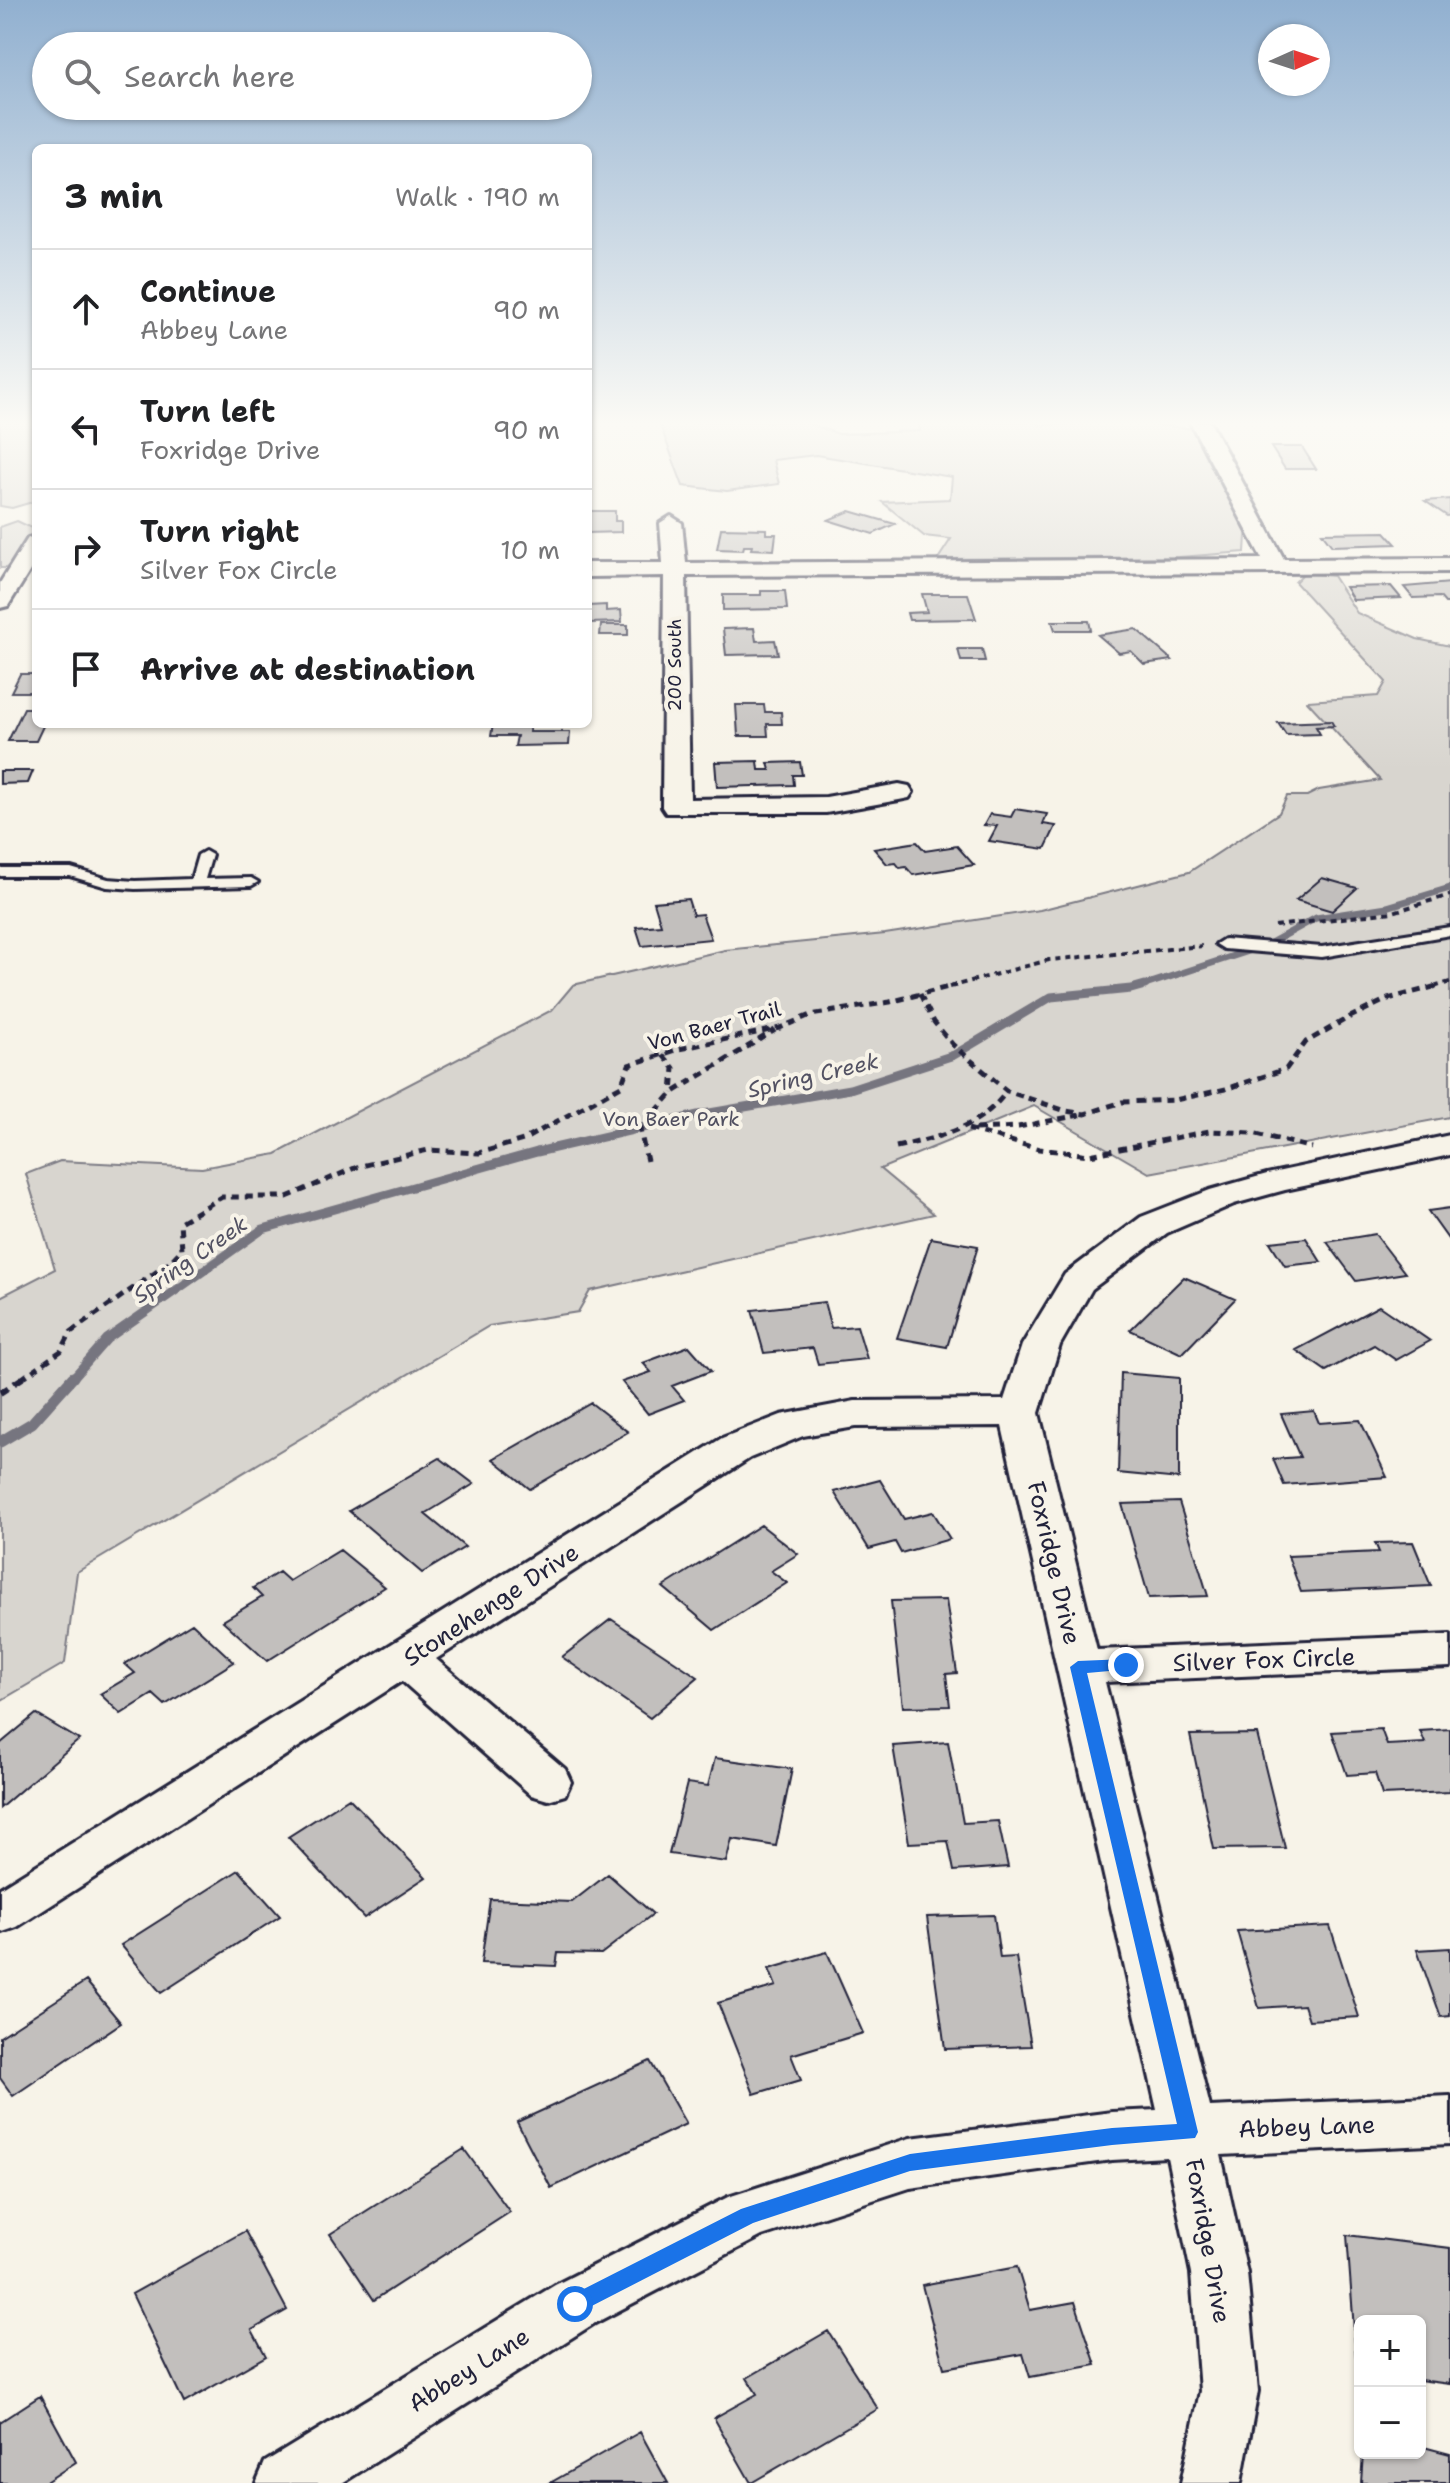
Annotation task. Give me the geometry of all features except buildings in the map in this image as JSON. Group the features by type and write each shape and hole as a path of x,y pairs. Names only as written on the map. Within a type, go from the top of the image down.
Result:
{"street":[{"name":"200 South","path":"672,538 676,807 826,805 899,792"},
{"path":"1262,538 1276,565"},
{"path":"0,601 25,576 32,555"},
{"path":"592,570 1450,565"},
{"path":"1019,1413 1041,1345 1078,1282 1154,1225 1236,1193 1450,1145"},
{"name":"Stonehenge Drive","path":"0,1913 736,1448 795,1424 855,1414 1019,1413"},
{"name":"Foxridge Drive","path":"1019,1413 1189,2132 1219,2273 1229,2391 1211,2483"},
{"name":"Silver Fox Circle","path":"1078,1667 1450,1651"},
{"path":"406,1659 548,1782"},
{"name":"Abbey Lane","path":"286,2483 575,2304 748,2215 910,2163 1112,2136 1450,2120"}],"lane":[{"path":"197,883 205,855"},
{"path":"0,872 71,872 107,883 135,885 251,882"},
{"path":"1224,944 1322,952 1450,931"}],"path":[{"name":"Von Baer Trail","path":"0,1393 61,1351 71,1332 169,1263 182,1249 180,1222 222,1197 287,1197 357,1167 414,1153 428,1150 479,1153 523,1140 621,1086 629,1065 780,1028 810,1015 920,994 1049,960 1224,944 1241,932 1393,912 1450,895"},
{"path":"896,1147 968,1129 1018,1127 1085,1114 1122,1102 1175,1100 1226,1089 1286,1069 1306,1042 1348,1018 1388,999 1450,982"},
{"path":"920,994 934,1022 953,1045 1007,1091 1066,1111 1085,1114"},
{"path":"647,1161 640,1130 672,1093 780,1028"},
{"path":"663,1055 674,1068 672,1093"},
{"path":"968,1129 1000,1102 1007,1091"},
{"path":"968,1129 1039,1149 1090,1155 1209,1131 1253,1133 1364,1163"}],"green space":[{"path":"0,538 32,538 32,545 6,568 0,568"},
{"path":"941,538 1246,538 1245,552 1179,557 938,559 951,539"},
{"name":"Von Baer Park","path":"1304,573 1333,576 1357,613 1417,639 1450,646 1450,1117 1149,1173 1034,1106 880,1169 934,1214 590,1291 578,1312 489,1326 77,1572 65,1663 0,1701 0,1297 55,1269 26,1174 60,1161 202,1168 276,1154 552,1010 573,985 725,950 885,934 1040,910 1189,872 1279,813 1287,796 1307,796 1319,790 1380,780 1307,701 1378,696 1386,682 1295,582"}],"waterway":[{"name":"Spring Creek","path":"1139,987 1267,945 1316,918 1387,907 1450,888"},
{"name":"Spring Creek","path":"72,1379 107,1339 263,1229 537,1152 698,1115 850,1089 954,1055 1051,997 1145,985"},
{"name":"Spring Creek","path":"0,1442 32,1423 73,1377"}],"route":[{"path":"575,2304 748,2215 910,2163 1112,2136 1189,2132 1078,1667 1126,1665"}]}
